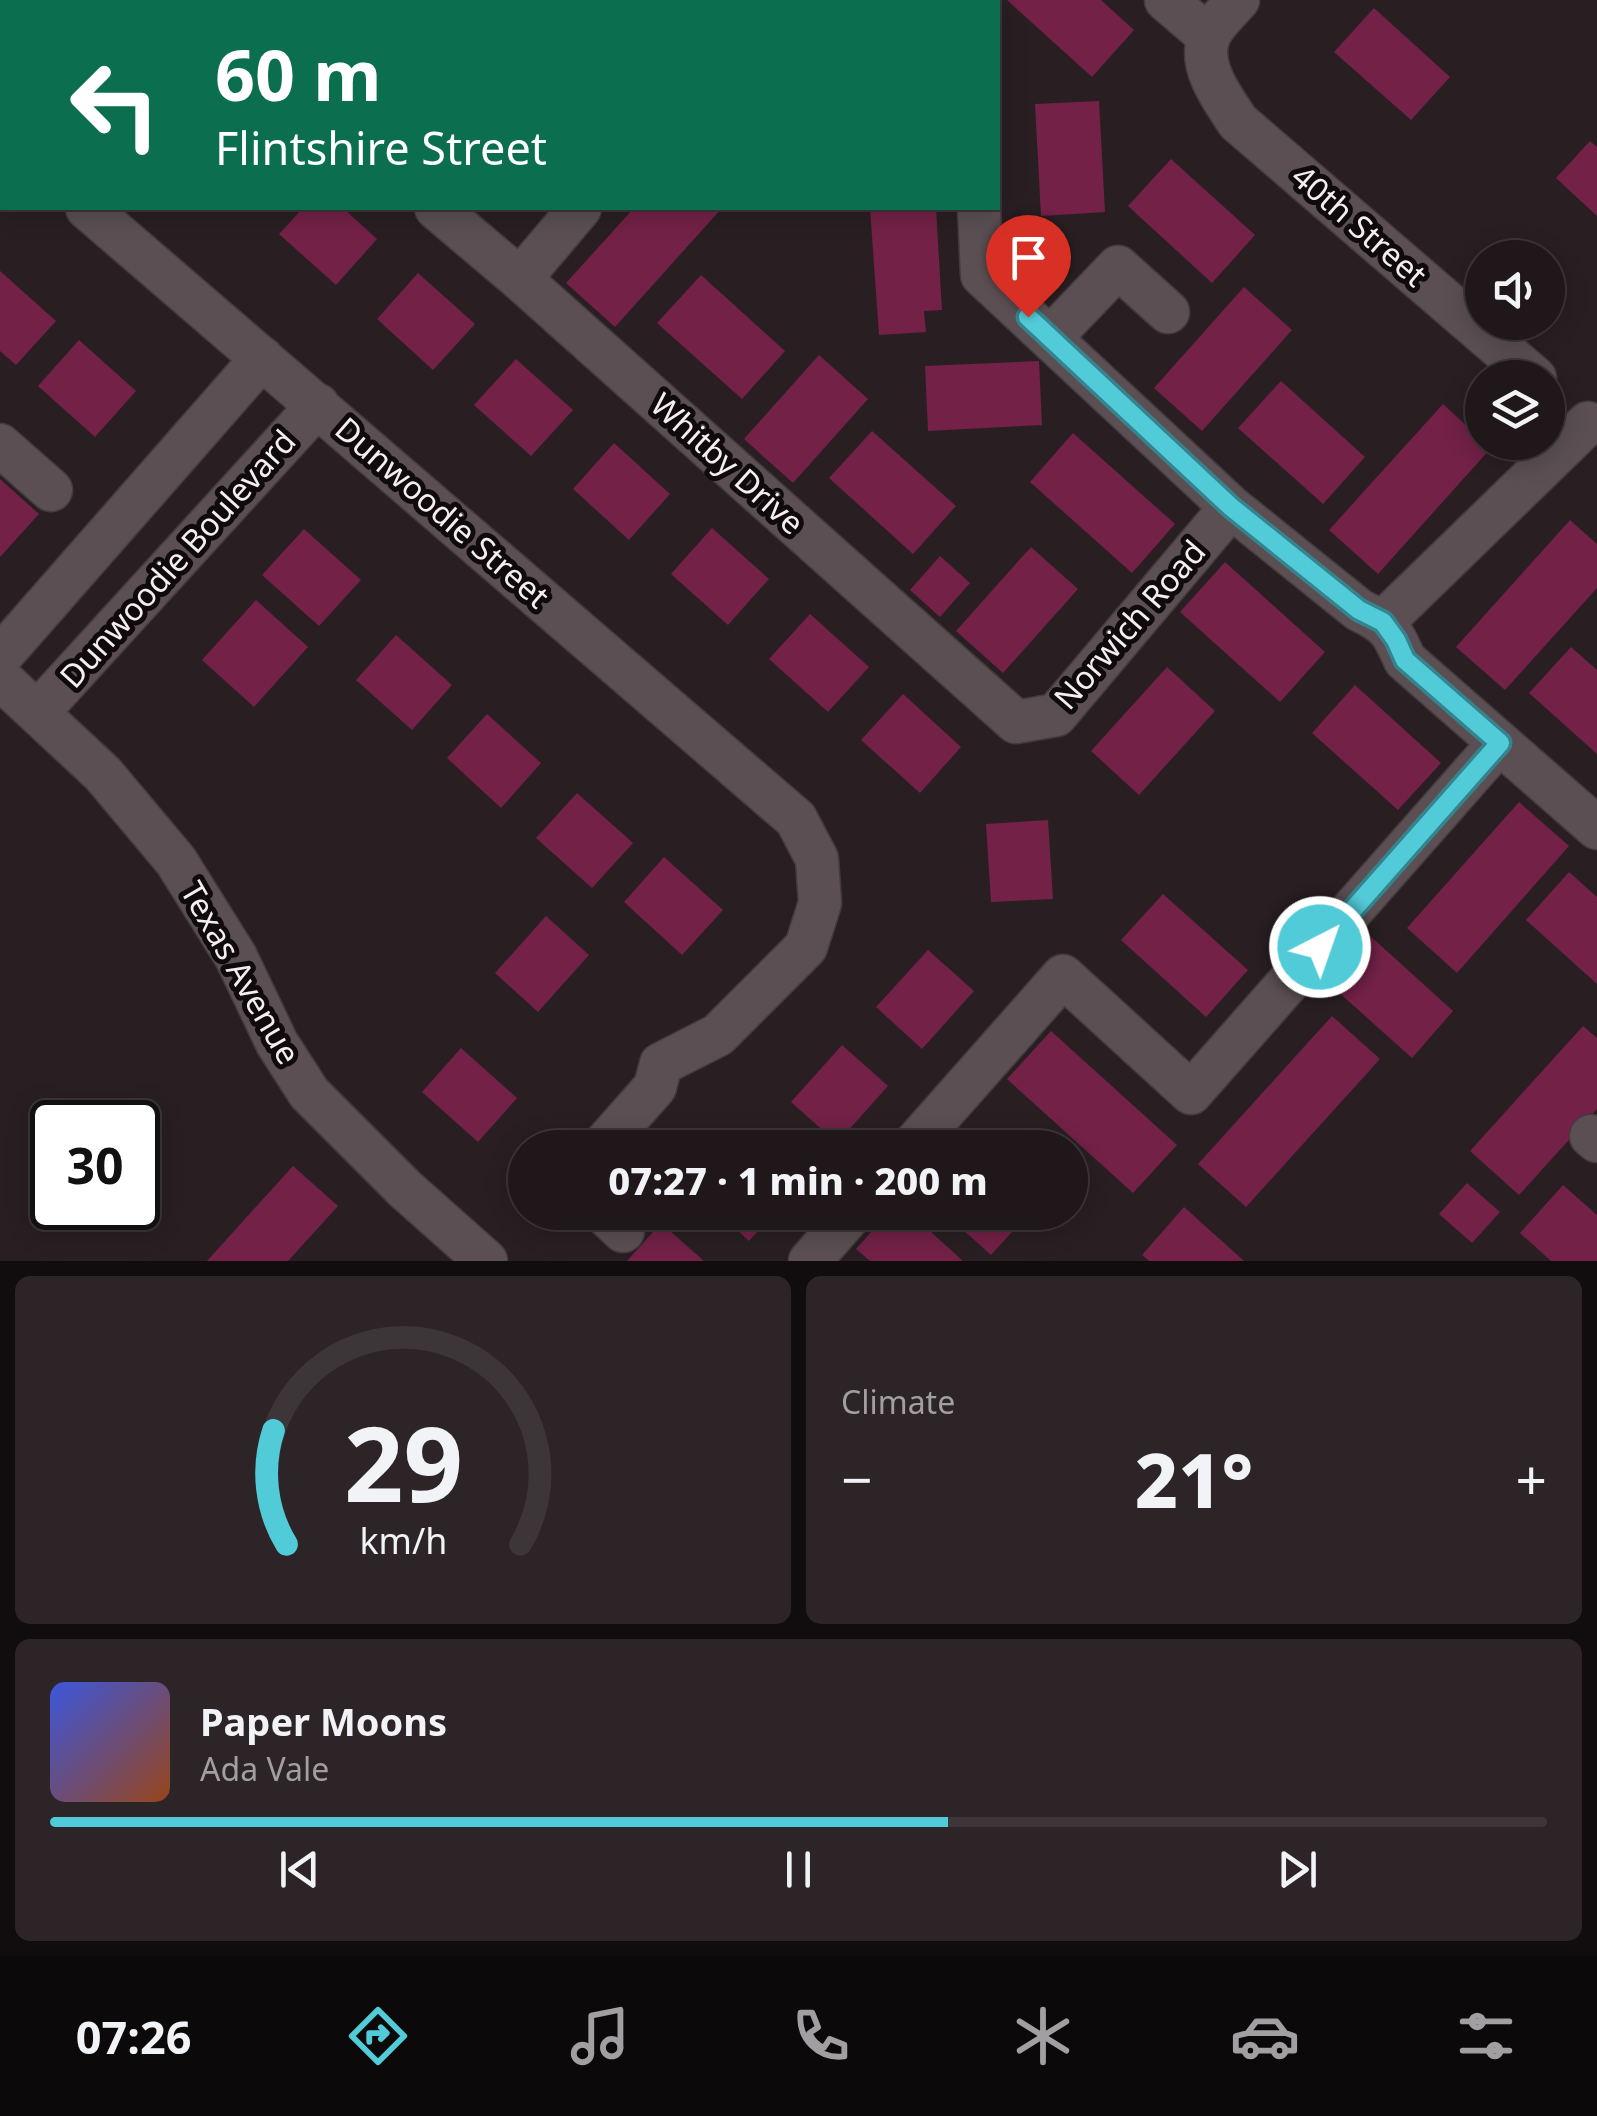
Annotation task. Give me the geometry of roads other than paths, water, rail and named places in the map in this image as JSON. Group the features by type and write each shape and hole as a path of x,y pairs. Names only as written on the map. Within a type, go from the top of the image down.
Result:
{"street":[{"path":"1166,0 1223,20"},
{"name":"40th Street","path":"1223,20 1216,88 1238,122 1514,360"},
{"name":"Dunwoodie Street","path":"90,210 796,819 817,859 820,903 806,947 718,1035 661,1064 655,1086 617,1130"},
{"name":"Whitby Drive","path":"438,210 1016,722"},
{"path":"520,279 578,210"},
{"path":"979,210 982,275 1231,507 1359,610 1383,622 1405,660 1597,828"},
{"path":"1050,338 1118,266 1168,312"},
{"name":"Dunwoodie Boulevard","path":"0,658 262,358"},
{"path":"1383,622 1593,427 1565,403"},
{"name":"Dunwoodie Boulevard","path":"38,712 318,405"},
{"path":"0,445 51,490"},
{"name":"Norwich Road","path":"1016,722 1056,715 1231,507"},
{"name":"Texas Avenue","path":"0,678 102,774 176,860 236,957 277,1043 309,1092 405,1189 486,1261"},
{"path":"927,1130 1063,976 1191,1093 1500,743"},
{"path":"810,1261 837,1230"}]}
